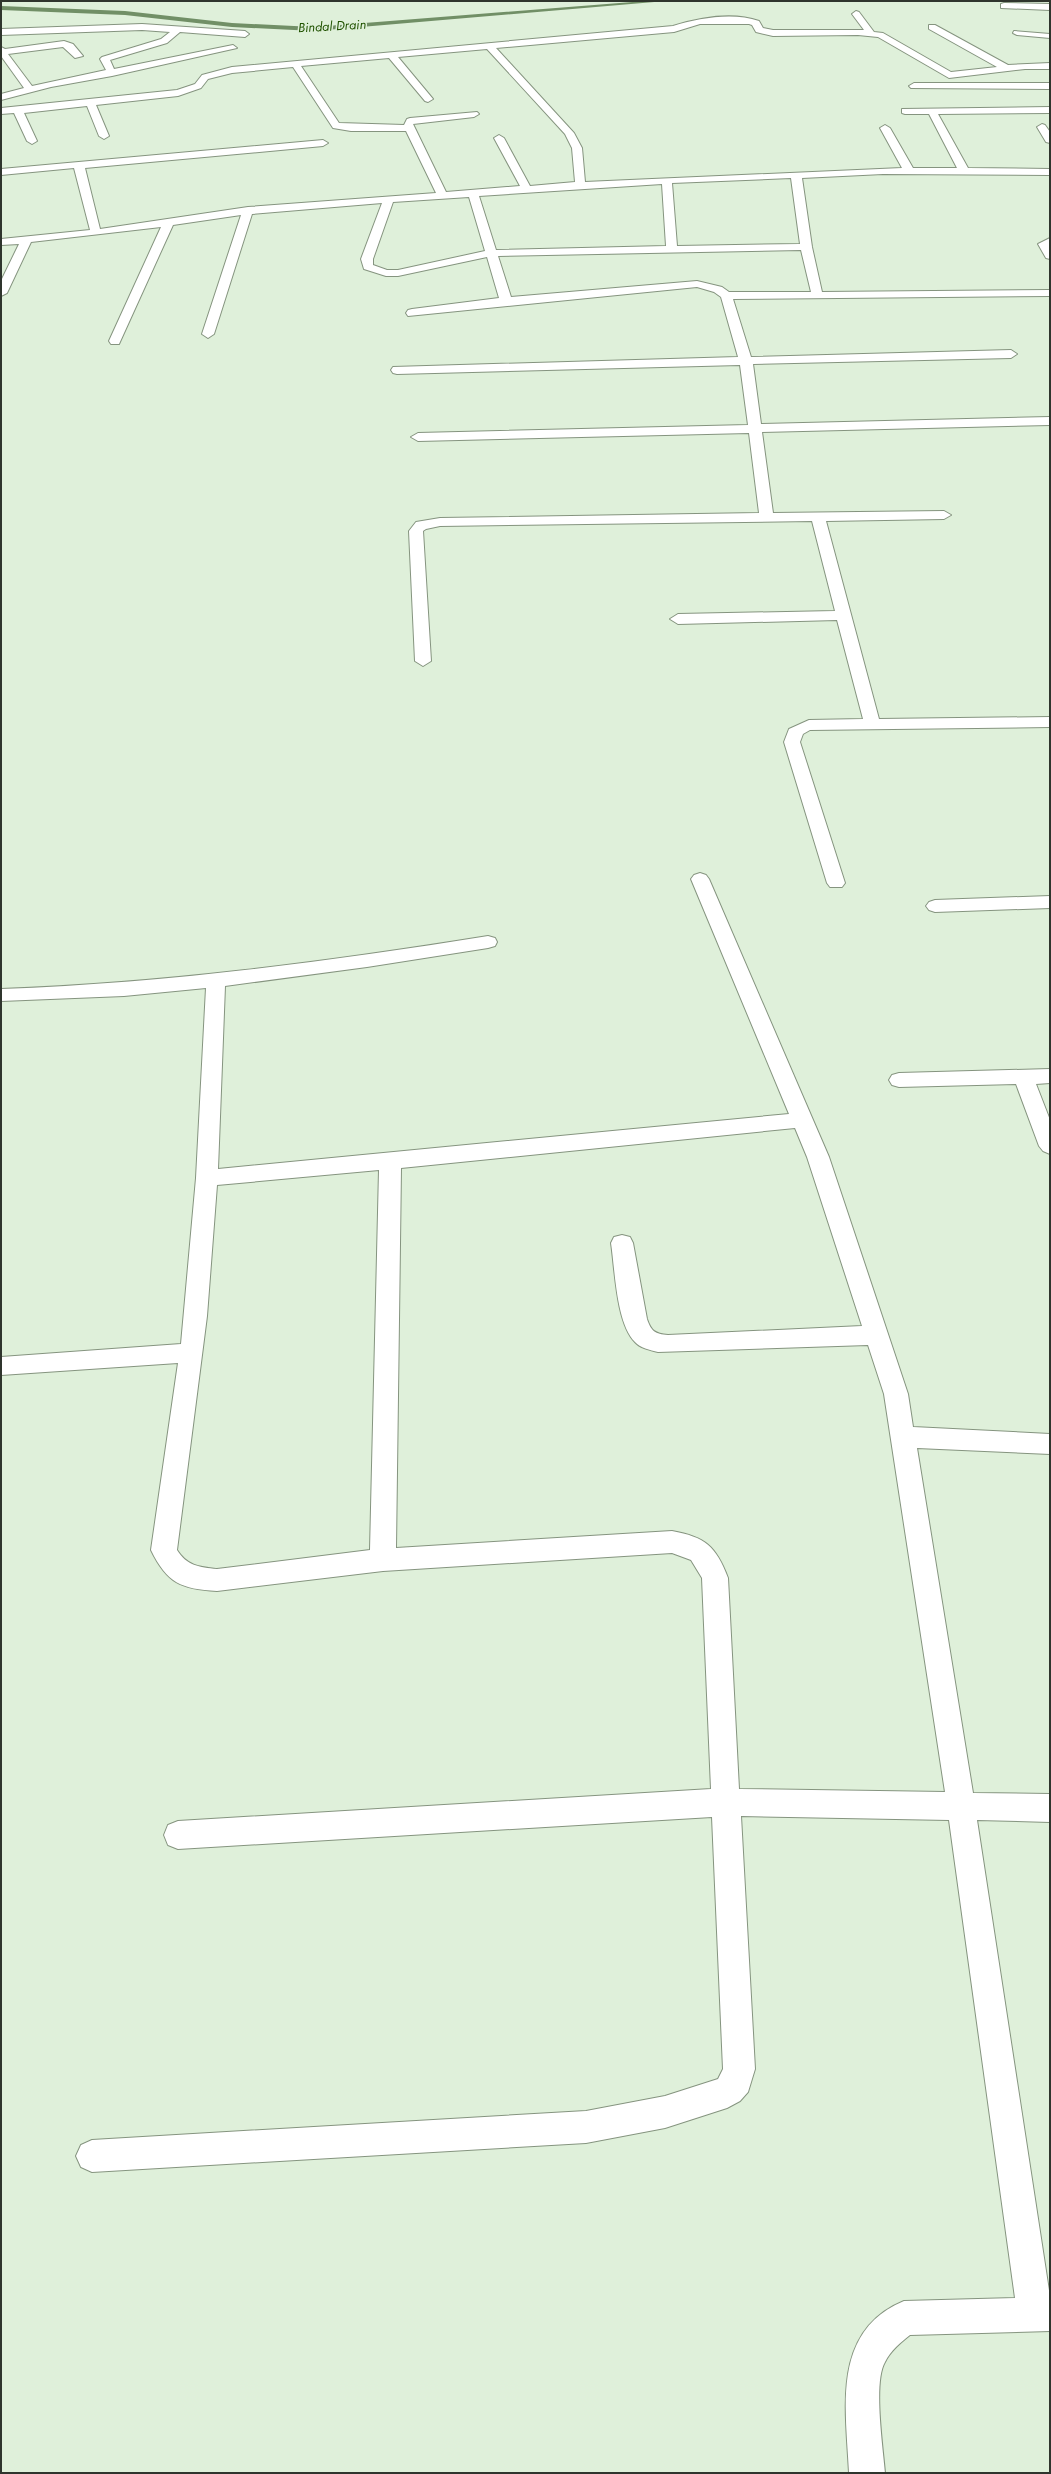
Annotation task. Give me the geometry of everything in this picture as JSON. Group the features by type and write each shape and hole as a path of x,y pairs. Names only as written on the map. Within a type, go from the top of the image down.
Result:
{"street":[{"path":"1004,6 1050,7"},
{"path":"856,14 871,33"},
{"path":"1,111 18,111 193,90 205,77 224,71 674,29 699,21 750,21 756,23 759,30 773,33 871,33 888,38 949,75"},
{"path":"1,32 142,27 245,34"},
{"path":"932,27 1006,68"},
{"path":"112,73 105,59 156,44 170,37 179,29"},
{"path":"1,51 64,44 70,46 78,56"},
{"path":"489,46 568,133 577,148 580,185"},
{"path":"1,96 29,88 112,73 233,48"},
{"path":"1,51 29,88"},
{"path":"391,55 428,99"},
{"path":"296,65 336,126 351,128 408,128"},
{"path":"904,82 1006,68 1050,66"},
{"path":"914,86 1050,86"},
{"path":"90,103 104,136"},
{"path":"932,110 964,171"},
{"path":"904,111 1050,110"},
{"path":"18,111 32,141"},
{"path":"442,195 408,128 410,121 416,119 474,114"},
{"path":"1042,127 1050,140"},
{"path":"885,128 909,171"},
{"path":"499,138 527,189"},
{"path":"2,171 79,166 322,143"},
{"path":"79,166 96,233"},
{"path":"1,242 96,233 168,224 248,210 580,185 667,180 909,171 1050,172"},
{"path":"796,175 806,248 817,294"},
{"path":"667,180 672,248"},
{"path":"473,193 506,301"},
{"path":"389,199 367,259 368,267 386,273 398,273 492,253 672,248 806,248"},
{"path":"208,334 248,210"},
{"path":"115,341 168,224"},
{"path":"1,293 28,239"},
{"path":"1050,241 1044,244 1050,256"},
{"path":"412,313 506,301 697,284 718,289 726,296 746,362 756,427 766,516"},
{"path":"726,296 1050,293"},
{"path":"397,370 1011,354"},
{"path":"418,436 1050,421"},
{"path":"423,661 416,531 421,526 440,522 766,516 818,517 944,515"},
{"path":"818,517 872,723"},
{"path":"678,619 843,615"},
{"path":"836,883 792,735 797,728 809,725 872,723 1050,722"},
{"path":"700,879 818,1157 896,1394 1042,2314 904,2318 885,2334 868,2355 862,2392 867,2473"},
{"path":"935,906 1050,902"},
{"path":"1,995 81,992 216,980 349,965 488,942"},
{"path":"92,2156 586,2127 665,2112 716,2097 729,2090 737,2081 739,2068 715,1578 710,1562 702,1553 690,1545 672,1542 383,1560 217,1580 195,1578 178,1571 170,1564 164,1550 196,1316 207,1178 216,980"},
{"path":"899,1080 1050,1076"},
{"path":"1023,1077 1050,1146"},
{"path":"207,1178 802,1120"},
{"path":"383,1560 390,1161"},
{"path":"622,1243 635,1318 641,1335 652,1342 668,1344 877,1335"},
{"path":"1,1366 190,1353"},
{"path":"902,1438 1050,1444"},
{"path":"178,1835 727,1802 1050,1808"}],"lane":[{"path":"1017,33 1050,36"}],"waterway":[{"name":"Bindal Drain","path":"1,8 125,13 232,25 314,29 664,1"}]}
